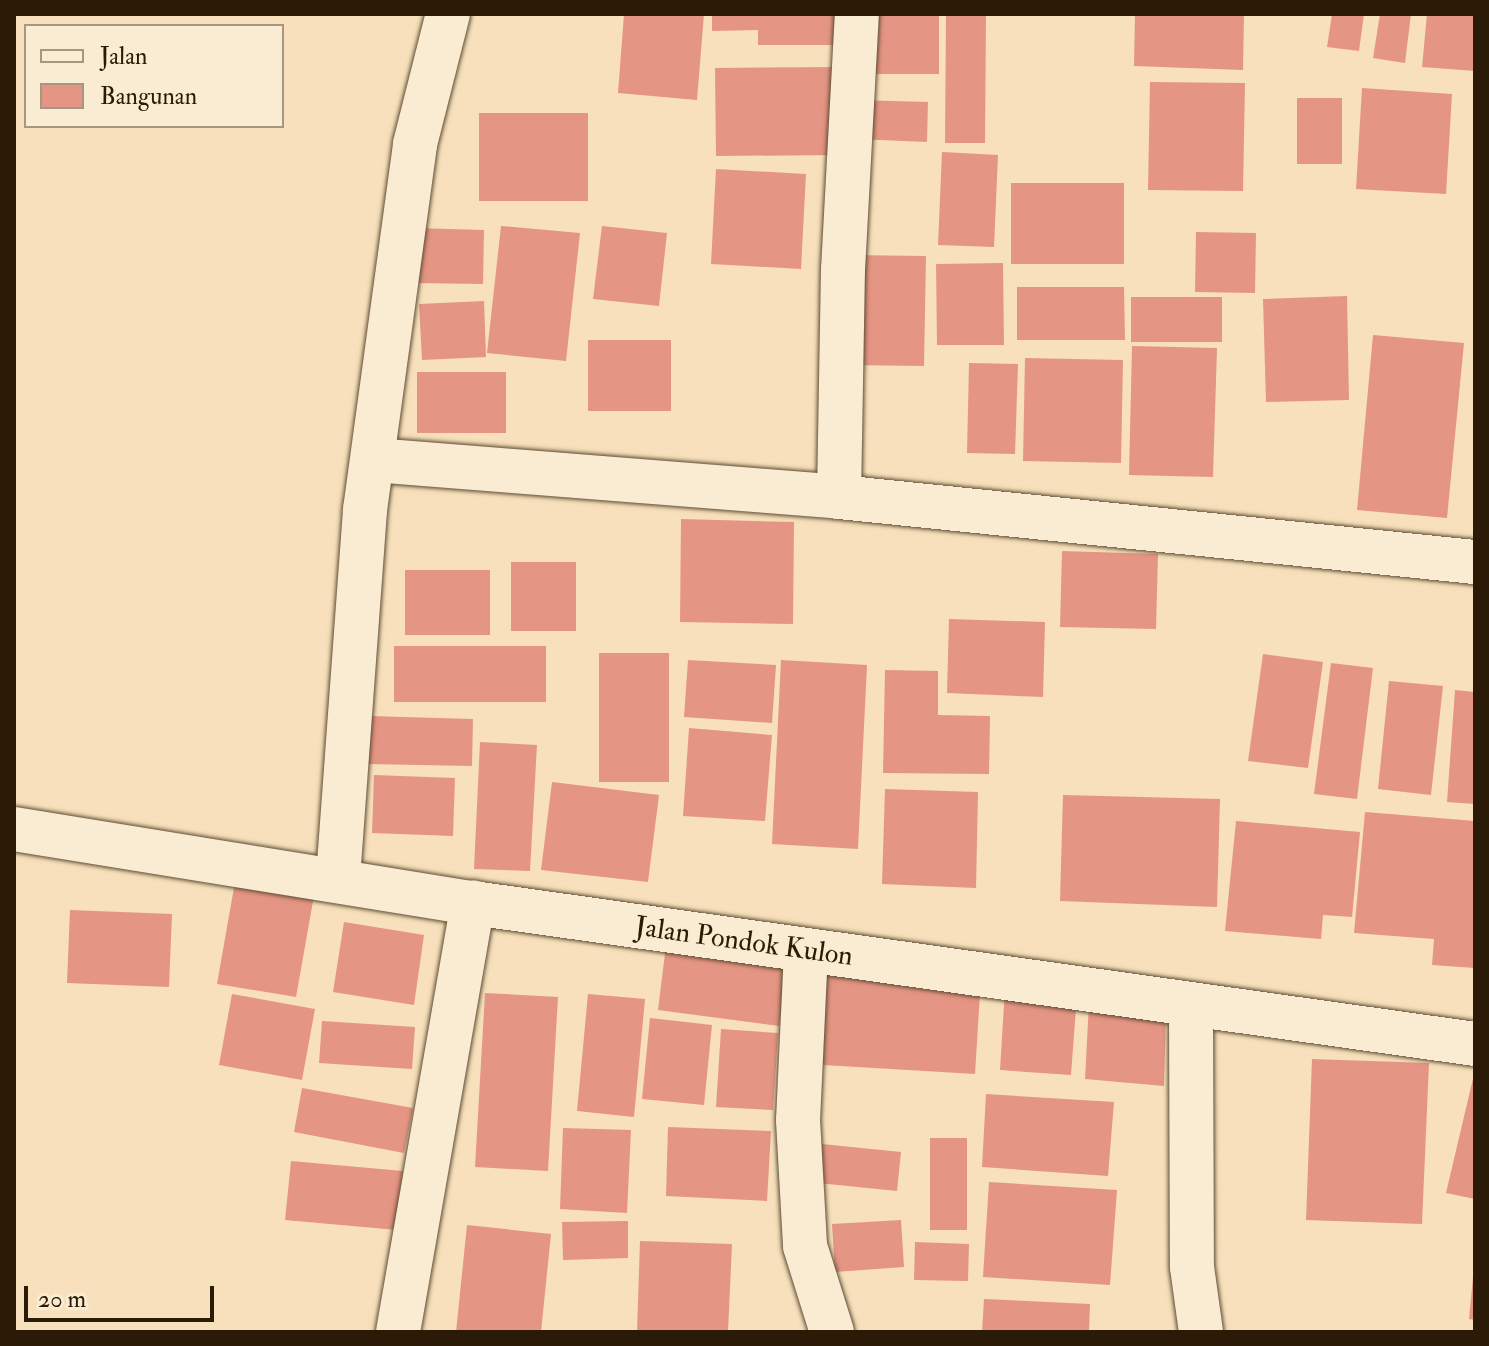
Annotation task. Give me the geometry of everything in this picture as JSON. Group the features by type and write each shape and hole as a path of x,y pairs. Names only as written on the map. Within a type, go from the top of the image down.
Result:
{"street":[{"path":"338,878 373,460 415,144 448,14"},
{"path":"839,497 844,255 857,14"},
{"path":"373,460 839,497 1475,562"},
{"name":"Jalan Pondok Kulon","path":"14,829 338,878 473,903 1191,1007 1475,1044"},
{"path":"398,1332 473,903"},
{"path":"806,951 798,1120 805,1246 832,1332"},
{"path":"1191,1007 1192,1267 1201,1332"}],"building":[{"path":"624,14 704,14 697,100 618,93"},
{"path":"712,14 842,14 842,45 758,45 758,30 712,31"},
{"path":"862,14 939,14 939,74 862,74"},
{"path":"946,14 986,14 985,143 945,143"},
{"path":"1135,14 1244,14 1243,70 1134,66"},
{"path":"1332,14 1364,14 1359,51 1327,47"},
{"path":"1380,14 1411,14 1405,63 1373,58"},
{"path":"1427,14 1475,14 1475,71 1422,67"},
{"path":"840,67 840,155 716,156 715,68"},
{"path":"1150,82 1245,83 1243,191 1148,190"},
{"path":"1362,88 1452,94 1446,194 1356,189"},
{"path":"1297,98 1342,98 1342,164 1297,164"},
{"path":"857,100 928,102 927,142 856,139"},
{"path":"479,113 588,113 588,201 479,201"},
{"path":"942,152 998,155 994,247 938,245"},
{"path":"716,169 806,174 801,269 711,264"},
{"path":"1011,183 1124,183 1124,264 1011,264"},
{"path":"501,226 580,233 566,361 487,353"},
{"path":"602,226 667,233 659,306 593,299"},
{"path":"415,228 484,230 483,284 414,283"},
{"path":"1196,232 1256,233 1255,293 1195,292"},
{"path":"849,255 926,256 924,366 847,365"},
{"path":"1003,263 1004,345 937,345 936,264"},
{"path":"1017,287 1124,287 1125,340 1017,340"},
{"path":"1347,296 1349,400 1266,402 1263,299"},
{"path":"1131,297 1222,297 1222,342 1131,342"},
{"path":"484,301 486,357 422,360 419,304"},
{"path":"1373,335 1464,343 1447,518 1357,510"},
{"path":"588,340 671,340 671,411 588,411"},
{"path":"1132,346 1217,348 1213,477 1129,475"},
{"path":"1025,358 1123,360 1121,463 1023,461"},
{"path":"969,363 1018,364 1015,454 967,453"},
{"path":"417,372 506,372 506,433 417,433"},
{"path":"681,519 794,522 793,624 680,622"},
{"path":"1062,551 1158,554 1156,629 1060,627"},
{"path":"511,562 576,562 576,631 511,631"},
{"path":"405,570 490,570 490,635 405,635"},
{"path":"949,619 1045,622 1043,697 947,693"},
{"path":"394,646 546,646 546,702 394,702"},
{"path":"599,653 669,653 669,782 599,782"},
{"path":"1263,654 1323,662 1308,768 1248,761"},
{"path":"688,660 776,665 772,723 684,717"},
{"path":"781,660 867,665 858,849 772,844"},
{"path":"1331,663 1373,668 1357,799 1314,794"},
{"path":"885,670 938,671 938,715 990,716 989,774 883,773"},
{"path":"1389,681 1443,686 1431,795 1378,789"},
{"path":"1455,690 1475,692 1475,804 1447,802"},
{"path":"369,716 473,719 472,766 368,764"},
{"path":"689,728 772,735 765,821 683,816"},
{"path":"480,742 537,745 530,871 474,869"},
{"path":"374,775 455,778 453,836 372,833"},
{"path":"552,782 659,795 648,882 541,870"},
{"path":"885,789 978,792 976,888 882,884"},
{"path":"1063,795 1220,799 1217,907 1060,901"},
{"path":"1365,812 1475,821 1475,968 1432,965 1434,939 1354,933"},
{"path":"1236,821 1360,832 1352,917 1323,915 1321,939 1225,931"},
{"path":"236,876 315,890 296,997 217,984"},
{"path":"70,910 172,914 169,987 67,983"},
{"path":"344,922 424,935 414,1005 333,992"},
{"path":"667,937 789,954 779,1026 658,1010"},
{"path":"815,966 981,977 975,1074 807,1064"},
{"path":"1005,989 1077,994 1071,1075 1000,1070"},
{"path":"485,993 558,997 548,1171 475,1167"},
{"path":"232,994 315,1009 302,1080 219,1065"},
{"path":"588,994 645,999 634,1117 577,1111"},
{"path":"1089,1003 1166,1011 1164,1086 1085,1079"},
{"path":"650,1018 712,1025 704,1105 642,1099"},
{"path":"322,1021 415,1027 412,1069 319,1063"},
{"path":"721,1029 778,1033 773,1110 716,1107"},
{"path":"1312,1059 1429,1063 1422,1224 1306,1220"},
{"path":"1475,1070 1475,1199 1446,1193"},
{"path":"302,1088 413,1108 404,1153 294,1132"},
{"path":"986,1094 1114,1102 1108,1176 982,1167"},
{"path":"668,1127 771,1131 767,1201 666,1196"},
{"path":"563,1128 631,1130 627,1213 560,1209"},
{"path":"930,1138 967,1138 967,1230 930,1230"},
{"path":"822,1144 901,1152 897,1191 818,1183"},
{"path":"291,1161 403,1171 397,1230 285,1220"},
{"path":"989,1182 1117,1190 1110,1285 983,1277"},
{"path":"901,1220 904,1267 835,1272 832,1224"},
{"path":"628,1221 628,1258 563,1260 562,1222"},
{"path":"467,1225 551,1234 541,1332 456,1332"},
{"path":"640,1241 732,1244 728,1332 637,1332"},
{"path":"915,1242 969,1244 968,1281 914,1280"},
{"path":"1475,1277 1475,1320 1469,1319"},
{"path":"984,1299 1090,1304 1089,1332 982,1332"}]}
